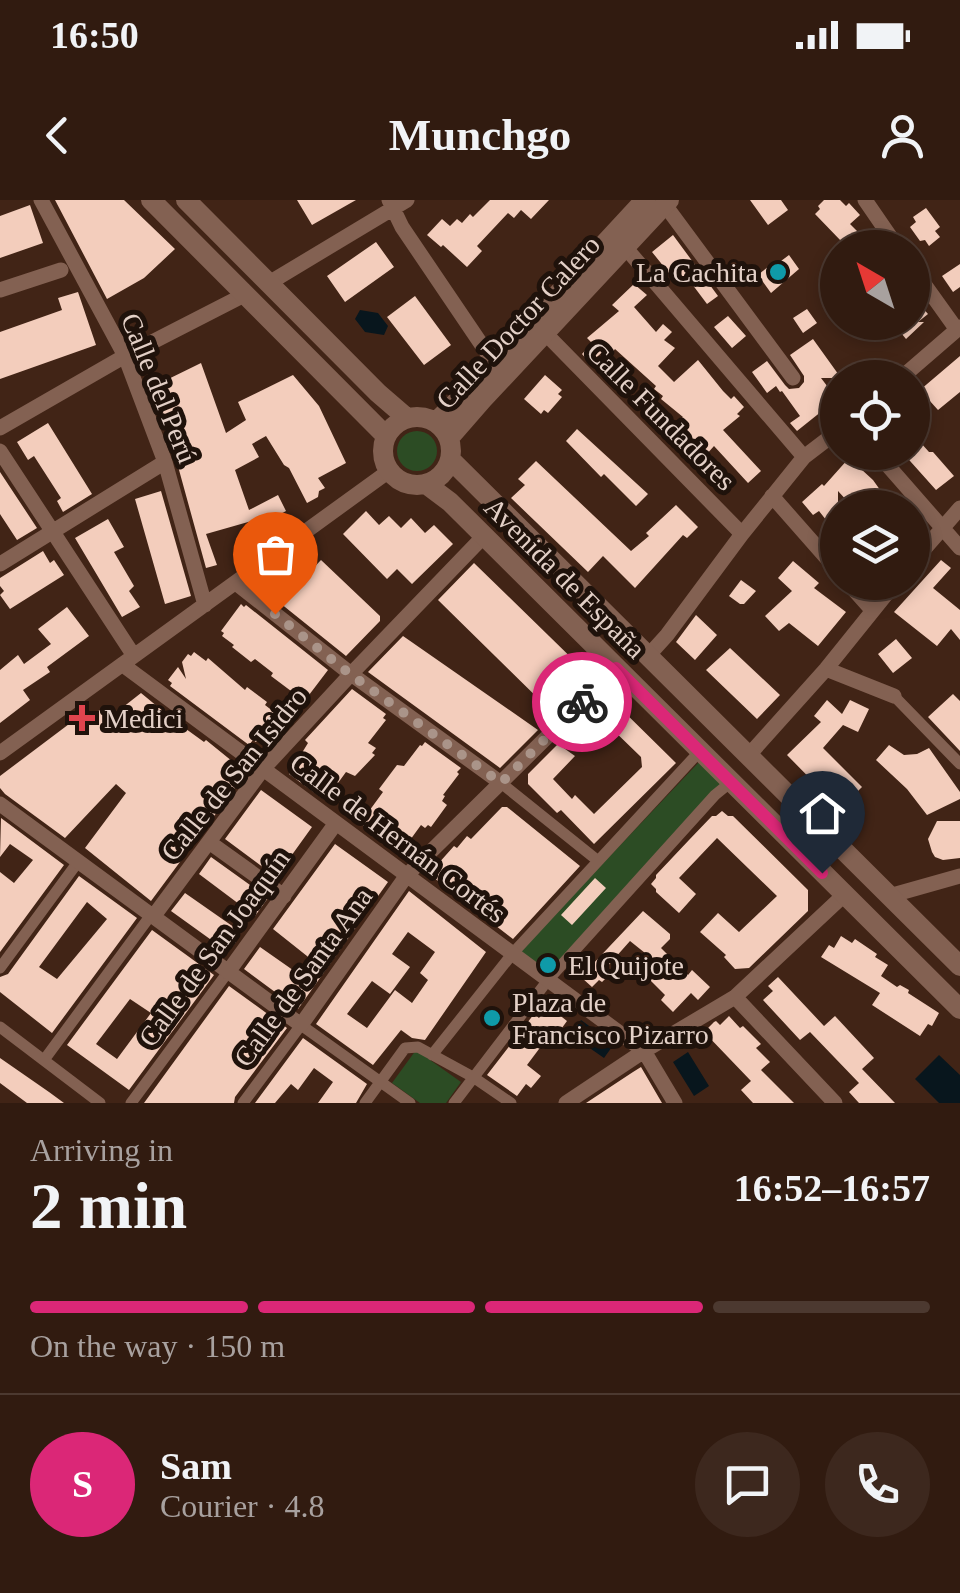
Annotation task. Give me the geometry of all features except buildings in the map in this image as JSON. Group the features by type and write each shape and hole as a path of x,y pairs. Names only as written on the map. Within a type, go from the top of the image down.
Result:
{"street":[{"name":"Calle del Perú","path":"42,200 125,356 166,462 205,605"},
{"path":"151,200 386,436"},
{"path":"186,200 408,418"},
{"path":"269,283 390,204 407,200"},
{"path":"865,200 886,230"},
{"path":"660,202 793,378"},
{"name":"Calle Doctor Calero","path":"442,430 544,333 625,247 660,202"},
{"name":"Calle Doctor Calero","path":"442,430 494,363 660,202"},
{"path":"390,204 494,363"},
{"path":"625,247 804,457"},
{"path":"0,290 61,270"},
{"path":"922,360 958,329 930,292"},
{"path":"0,428 125,356 244,295"},
{"name":"Calle Fundadores","path":"544,333 742,534"},
{"path":"422,417 442,430 451,460 437,479 418,486 402,482 390,472 383,450 386,436 395,425 408,418 422,417"},
{"path":"648,656 772,496 804,457 820,445"},
{"path":"0,452 52,530 128,661"},
{"name":"Avenida de España","path":"451,460 960,966"},
{"path":"0,564 166,462"},
{"path":"892,470 960,548"},
{"path":"0,753 390,472"},
{"name":"Avenida de España","path":"426,484 450,502 960,1009"},
{"path":"772,496 820,551"},
{"path":"930,543 960,508"},
{"name":"Calle de San Isidro","path":"44,1060 264,768 483,537"},
{"path":"236,583 597,860"},
{"path":"863,600 872,610"},
{"path":"748,756 826,669 881,600"},
{"name":"Calle de Hernán Cortés","path":"128,661 336,823 644,1051"},
{"name":"Calle de Santa Ana","path":"243,1103 407,875 616,668"},
{"path":"826,669 894,696 960,764"},
{"path":"432,1055 512,953 700,751"},
{"path":"454,1103 548,980 731,782"},
{"path":"0,804 150,918 410,1103"},
{"name":"Calle de San Joaquín","path":"131,1103 336,823"},
{"path":"209,842 284,896"},
{"path":"0,968 76,866"},
{"path":"889,896 960,876"},
{"path":"566,1103 735,997 844,895"},
{"path":"735,997 835,1103"},
{"path":"0,1027 100,1103"},
{"path":"365,1103 405,1048 418,1046 511,1103"},
{"path":"644,1051 675,1103"},
{"path":"75,1103 84,1090"}],"green space":[{"path":"417,431 431,437 437,451 431,465 417,471 403,465 397,451 403,437"},
{"path":"700,761 723,784 548,973 520,951"},
{"path":"416,1050 461,1082 446,1103 420,1103 392,1083"}],"shaded area":[{"path":"360,310 378,313 388,326 384,335 365,332 355,319"},
{"path":"581,1020 614,1044 604,1058 571,1035"},
{"path":"688,1052 709,1086 694,1096 673,1062"},
{"path":"939,1055 960,1075 960,1103 939,1103 915,1079"}],"way so far":[{"path":"275,614 350,674 501,783 582,702"}],"place":[{"name":"La Cachita","path":"778,272"},
{"name":"Medici","path":"82,718"},
{"name":"El Quijote","path":"548,965"},
{"name":"Plaza de Francisco Pizarro","path":"492,1018"}],"route":[{"path":"582,702 616,668 822,873"}]}
